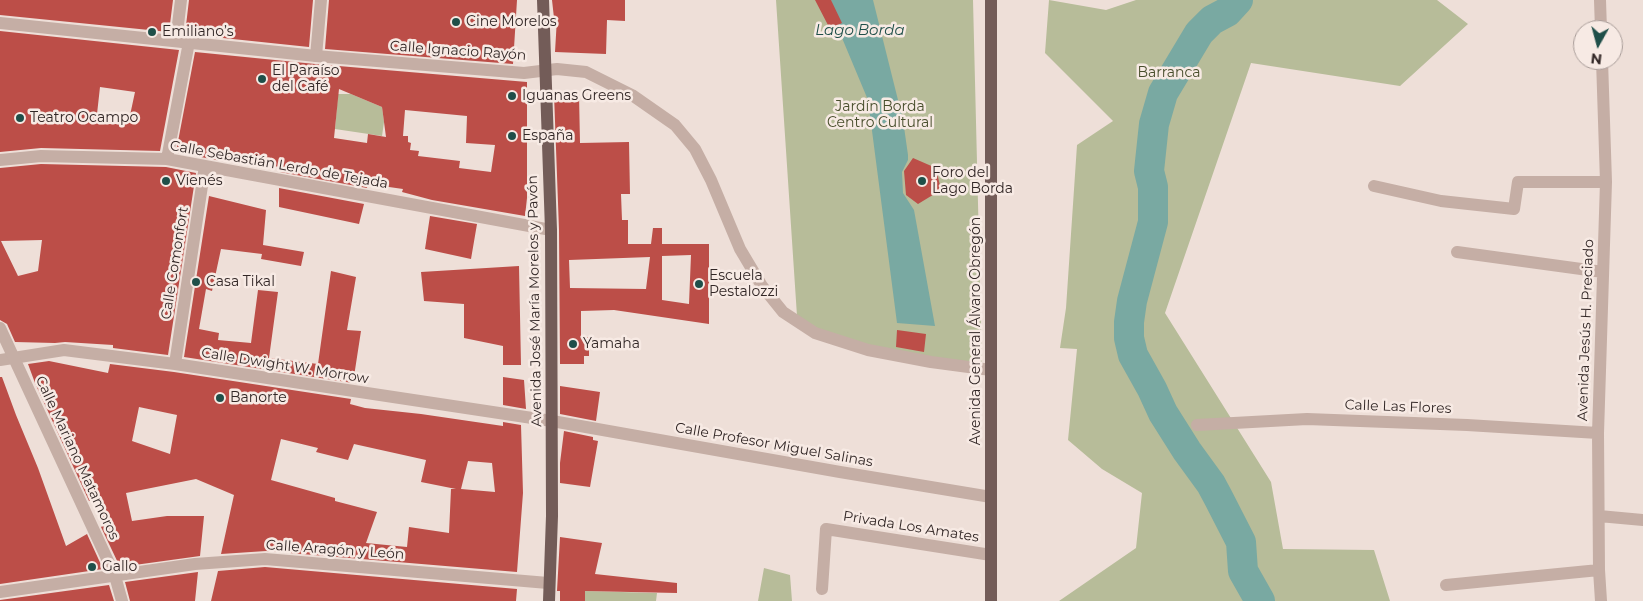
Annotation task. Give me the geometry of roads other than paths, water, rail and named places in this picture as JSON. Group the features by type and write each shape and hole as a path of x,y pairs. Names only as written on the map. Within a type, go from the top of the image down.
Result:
{"main road":[{"name":"Avenida José María Morelos y Pavón","path":"542,0 551,230 552,516 548,583 549,601"},
{"name":"Avenida General Álvaro Obregón","path":"991,0 991,601"}],"street":[{"path":"176,41 181,0"},
{"path":"316,56 321,0"},
{"path":"1600,0 1601,20"},
{"name":"Calle Ignacio Rayón","path":"0,23 316,56 524,73 556,69 586,72 632,95 674,125 695,149 711,180 740,249 762,286 783,312 815,333 868,350 931,362 991,370"},
{"path":"167,159 189,42"},
{"name":"Avenida Jesús H. Preciado","path":"1601,601 1598,433 1606,182 1602,70"},
{"name":"Calle Sebastián Lerdo de Tejada","path":"0,160 41,156 167,159 551,230"},
{"name":"Calle Comonfort","path":"175,364 206,166"},
{"path":"1374,186 1441,201 1514,209 1518,182 1606,182"},
{"path":"1457,252 1603,272"},
{"name":"Calle Mariano Matamoros","path":"0,328 115,576 122,601"},
{"name":"Calle Dwight W. Morrow","path":"0,360 64,350 175,364 552,421"},
{"name":"Calle Las Flores","path":"1197,425 1307,419 1467,425 1598,433"},
{"name":"Calle Profesor Miguel Salinas","path":"552,421 991,497"},
{"path":"1599,516 1643,520"},
{"name":"Privada Los Amates","path":"822,588 826,529 991,555"},
{"name":"Calle Aragón y León","path":"0,592 195,564 266,558 548,583"},
{"path":"1446,585 1599,570"}],"water":[{"name":"Lago Borda","path":"831,0 873,0 903,120 908,160 902,172 903,193 914,210 935,326 897,323 868,100 837,26"}],"waterway":[{"path":"1238,0 1227,12 1212,20 1199,33 1163,93 1154,124 1149,171 1153,187 1153,222 1132,301 1129,338 1133,355 1163,413 1211,484 1241,542 1243,571 1260,601"}],"place":[{"name":"Cine Morelos","path":"456,22"},
{"name":"Emiliano’s","path":"152,32"},
{"name":"El Paraíso del Café","path":"262,79"},
{"name":"Iguanas Greens","path":"512,96"},
{"name":"Teatro Ocampo","path":"20,118"},
{"name":"España","path":"512,136"},
{"name":"Vienés","path":"166,181"},
{"name":"Foro del Lago Borda","path":"922,181"},
{"name":"Casa Tikal","path":"196,282"},
{"name":"Escuela Pestalozzi","path":"699,284"},
{"name":"Yamaha","path":"573,344"},
{"name":"Banorte","path":"220,398"},
{"name":"Gallo","path":"92,567"}],"park label":[{"name":"Barranca","path":"1169,73"},
{"name":"Jardín Borda Centro Cultural","path":"880,116"}]}
